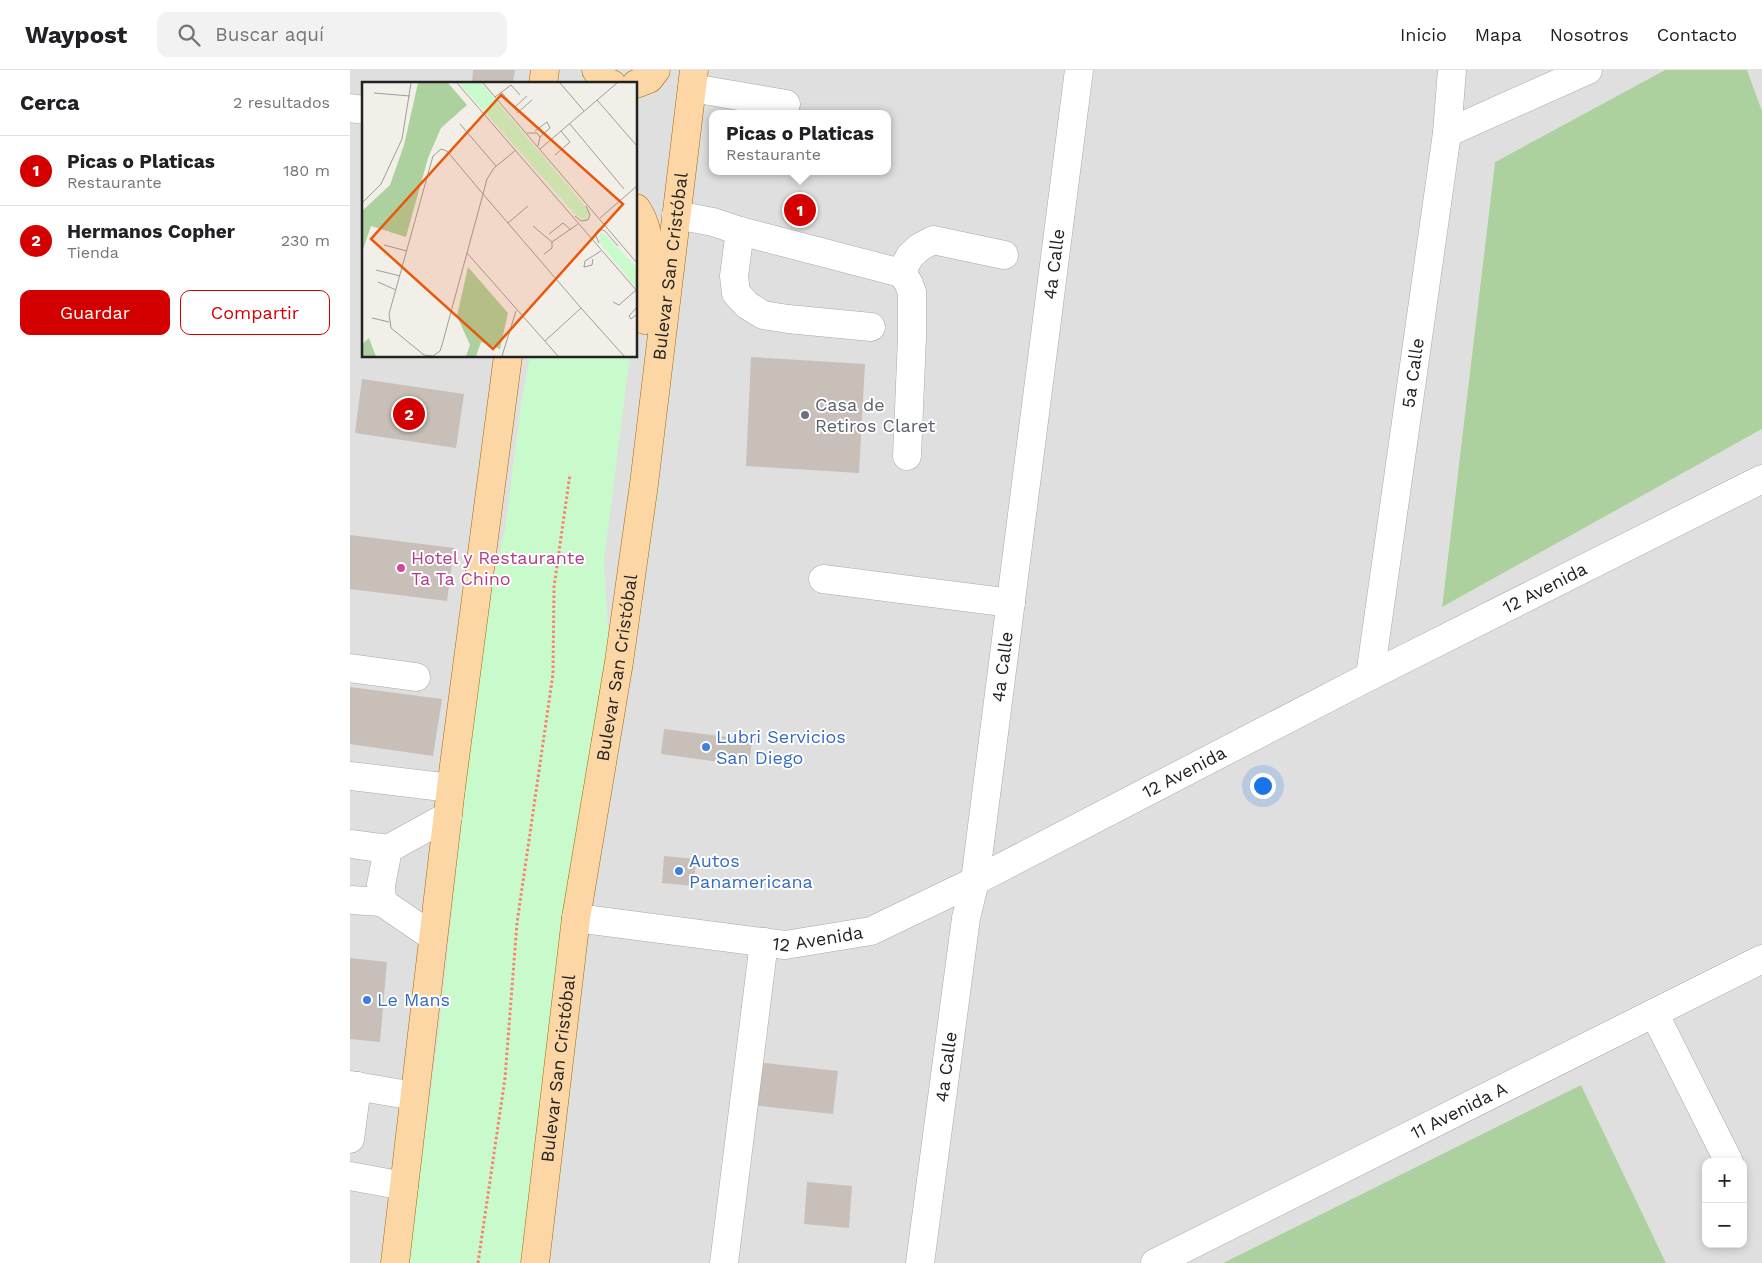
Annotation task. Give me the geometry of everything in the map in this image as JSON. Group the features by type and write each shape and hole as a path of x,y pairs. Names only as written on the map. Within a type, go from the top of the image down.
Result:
{"main road":[{"path":"596,70 607,82"},
{"path":"638,83 649,79 656,70"},
{"name":"Bulevar San Cristóbal","path":"535,1263 576,918 619,662 645,474 693,79"},
{"path":"619,662 613,576 649,283 649,247 643,218 638,211"},
{"path":"395,1263 451,788 508,358"},
{"path":"472,636 492,547 521,358"}],"street":[{"name":"4a Calle","path":"920,1263 966,918 975,881 1079,70"},
{"name":"5a Calle","path":"1370,676 1446,134 1452,70"},
{"path":"1446,134 1588,70"},
{"path":"693,79 786,104"},
{"path":"676,215 713,222 740,231 901,273 908,282 912,292 907,456"},
{"path":"740,231 734,276 736,293 746,305 763,315 871,328"},
{"path":"901,273 910,256 920,247 933,240 1004,255"},
{"name":"12 Avenida","path":"576,918 786,946 872,931 975,881 1370,676 1762,479"},
{"path":"824,578 1010,602"},
{"path":"350,668 416,676"},
{"path":"350,776 451,788"},
{"path":"350,844 388,849 448,816"},
{"path":"382,902 381,885 388,849"},
{"path":"350,900 382,902 434,937"},
{"path":"724,1263 764,942"},
{"name":"11 Avenida A","path":"1155,1263 1762,959"},
{"path":"1654,1013 1727,1158"},
{"path":"350,1135 353,1085 414,1096"},
{"path":"350,1176 404,1186"}],"path":[{"path":"478,1263 505,1078 517,923 552,674 554,587 570,474"}],"shaded area":[{"path":"350,70 1665,70 1495,162 1442,606 1762,429 1762,1263 1666,1263 1581,1085 1223,1263 350,1263"},
{"path":"1747,70 1762,70 1762,111"}],"green space":[{"path":"1665,70 1747,70 1762,111 1762,429 1442,607 1495,162"},
{"path":"530,358 630,358 604,561 609,648 524,1263 408,1263 439,1029 483,622 505,530 521,404"},
{"path":"1581,1085 1666,1263 1223,1263"}],"building":[{"path":"473,70 515,70 513,82 472,82"},
{"name":"Casa de Retiros Claret","path":"751,357 865,364 859,473 746,466"},
{"path":"362,379 464,394 456,448 355,433"},
{"name":"Hotel y Restaurante Ta Ta Chino","path":"350,535 454,548 447,601 350,589"},
{"path":"350,687 442,699 433,756 350,744"},
{"name":"Lubri Servicios San Diego","path":"664,729 752,740 749,766 661,754"},
{"name":"Autos Panamericana","path":"664,856 696,859 694,886 662,883"},
{"name":"Le Mans","path":"350,958 387,962 380,1042 350,1039"},
{"path":"754,1062 838,1071 833,1114 750,1105"},
{"path":"807,1182 852,1186 849,1228 804,1224"}],"place":[{"name":"Picas o Platicas","path":"800,210"},
{"name":"Hermanos Copher","path":"409,414"},
{"name":"Casa de Retiros Claret","path":"805,415"},
{"name":"Hotel y Restaurante Ta Ta Chino","path":"401,568"},
{"name":"Lubri Servicios San Diego","path":"706,747"},
{"name":"Autos Panamericana","path":"679,871"},
{"name":"Le Mans","path":"367,1000"}]}
